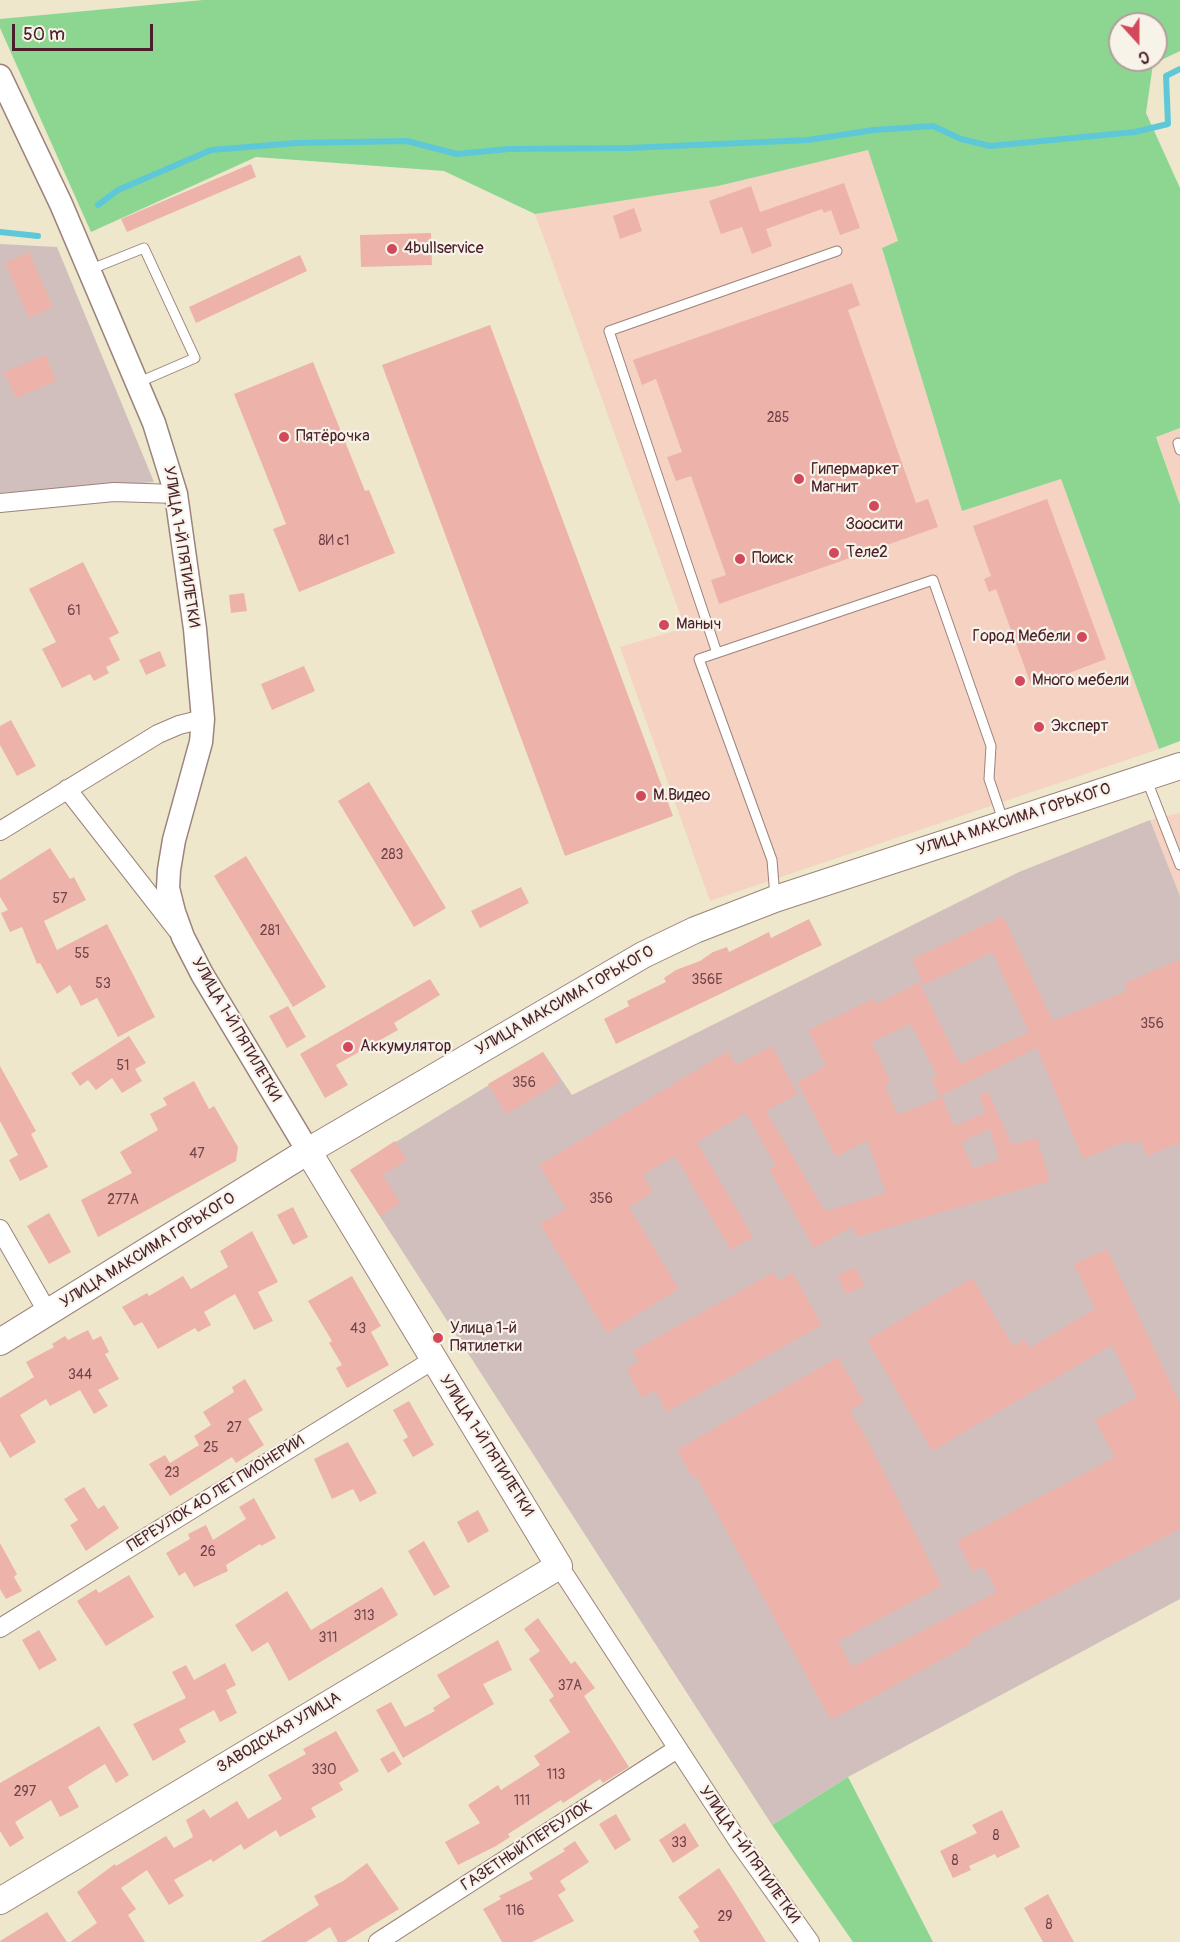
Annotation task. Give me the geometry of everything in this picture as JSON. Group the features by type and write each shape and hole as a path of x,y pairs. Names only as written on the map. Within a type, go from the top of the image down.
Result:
{"main road":[{"name":"УЛИЦА МАКСИМА ГОРЬКОГО","path":"0,1342 308,1151 593,982 695,930 775,898 1180,766"},
{"name":"УЛИЦА 1-Й ПЯТИЛЕТКИ","path":"308,1151 559,1566"},
{"name":"ЗАВОДСКАЯ УЛИЦА","path":"0,1901 559,1566"}],"street":[{"name":"УЛИЦА 1-Й ПЯТИЛЕТКИ","path":"0,76 137,383 167,459 176,494 191,597 203,719 201,742 174,840 169,870 168,888 183,937"},
{"path":"0,503 114,492 176,494"},
{"path":"0,831 158,734 179,724 203,719"},
{"name":"УЛИЦА 1-Й ПЯТИЛЕТКИ","path":"67,789 183,937 308,1151"},
{"path":"0,1229 48,1313"},
{"name":"ПЕРЕУЛОК 40 ЛЕТ ПИОНЕРИИ","path":"0,1628 433,1360"},
{"name":"УЛИЦА 1-Й ПЯТИЛЕТКИ","path":"559,1566 677,1749 810,1942"},
{"name":"ГАЗЕТНЫЙ ПЕРЕУЛОК","path":"378,1942 677,1749"}],"lane":[{"path":"88,270 144,248 195,358 137,383"},
{"path":"717,653 609,331 837,251"},
{"path":"775,898 772,860 699,659 933,580 991,746 989,779 1004,823"},
{"path":"1146,777 1180,865"},
{"path":"1170,839 1180,844"}],"shaded area":[{"path":"868,149 898,242 882,248 962,511 1061,479 1159,749 710,901 620,647 685,628 535,214 718,186"},
{"path":"0,244 57,247 154,482 0,493"},
{"path":"1180,428 1180,505 1156,436"},
{"path":"1180,813 1180,896 1150,820"},
{"path":"1150,820 1180,896 1180,1599 848,1777 772,1825 350,1170 543,1052 572,1095 1019,872"}],"green space":[{"path":"203,0 1180,0 1180,51 1168,57 1168,12 1108,12 1108,72 1152,72 1146,113 1180,188 1180,428 1156,437 1180,505 1180,741 1159,749 1061,479 962,511 882,248 898,241 868,150 718,186 535,214 444,171 256,157 91,232 0,28 0,19"},
{"path":"848,1777 933,1942 853,1942 772,1825"}],"building":[{"path":"251,164 256,177 127,232 121,219"},
{"path":"844,183 860,228 840,235 831,210 824,213 822,209 766,229 772,246 752,254 742,227 721,234 709,201 751,186 760,212"},
{"path":"634,208 642,231 620,239 613,216"},
{"path":"431,233 432,265 361,267 360,235"},
{"path":"29,252 53,307 29,318 5,263"},
{"path":"300,255 307,271 196,323 189,307"},
{"path":"852,283 860,305 848,310 916,503 928,499 938,527 719,604 711,580 726,575 691,476 676,481 667,457 682,452 656,379 642,385 633,360"},
{"path":"490,325 673,816 565,856 382,365"},
{"path":"46,355 56,381 16,398 4,372"},
{"path":"313,362 365,491 369,490 395,553 299,592 273,529 286,524 234,394"},
{"path":"1047,499 1106,659 1032,687 996,589 989,592 984,579 991,576 973,526"},
{"path":"83,562 119,633 109,638 120,660 106,667 109,673 94,681 90,674 62,688 42,649 56,642 29,589"},
{"path":"244,593 247,611 231,613 229,595"},
{"path":"160,651 166,666 146,675 139,660"},
{"path":"304,666 315,691 272,710 261,684"},
{"path":"11,720 36,766 17,776 0,745 0,726"},
{"path":"369,782 446,908 414,927 338,801"},
{"path":"50,848 70,879 74,877 86,900 44,921 57,950 107,924 155,1017 118,1037 97,998 81,1006 70,985 57,994 40,963 37,964 22,927 10,932 1,913 8,910 0,897 0,880"},
{"path":"246,856 326,987 293,1007 214,876"},
{"path":"521,887 529,903 480,928 471,911"},
{"path":"1003,916 1053,1021 1127,991 1124,984 1180,959 1180,1143 1147,1156 1141,1141 1131,1145 1129,1140 1083,1159 1037,1048 940,1096 931,1079 937,1076 911,1024 872,1042 891,1083 885,1086 898,1115 942,1097 954,1126 985,1113 979,1095 988,1092 1012,1145 1037,1138 1050,1181 856,1237 853,1226 814,1248 769,1169 776,1166 746,1113 697,1142 753,1237 731,1250 675,1156 643,1175 653,1192 629,1207 679,1289 607,1333 540,1224 566,1209 539,1165 728,1051 736,1065 772,1046 798,1094 766,1111 825,1211 886,1193 867,1140 836,1157 797,1082 826,1066 808,1030 875,998 877,1004 919,982 960,1064 1029,1032 992,952 924,985 912,959","holes":["990,1129 999,1160 973,1168 961,1142"]},
{"path":"809,919 822,945 616,1044 604,1019 629,1006 627,1001 666,982 664,978 676,970 700,961 713,952 727,947 729,952 769,932 771,938"},
{"path":"430,979 440,995 394,1023 398,1030 336,1065 348,1085 325,1098 300,1054"},
{"path":"288,1006 306,1037 287,1048 269,1016"},
{"path":"129,1036 146,1063 135,1069 142,1081 122,1093 112,1078 96,1090 88,1080 80,1086 71,1073"},
{"path":"543,1052 560,1082 506,1114 488,1084"},
{"path":"0,1066 36,1131 31,1134 48,1167 20,1181 9,1160 18,1155 0,1121"},
{"path":"194,1081 209,1109 214,1106 238,1147 236,1161 98,1237 81,1200 132,1173 120,1152 158,1130 150,1114 167,1105 163,1098"},
{"path":"395,1141 407,1160 383,1175 400,1203 380,1216 350,1170"},
{"path":"293,1207 308,1237 293,1245 277,1215"},
{"path":"49,1213 71,1252 49,1264 27,1226"},
{"path":"252,1231 278,1282 258,1292 273,1321 254,1330 235,1294 204,1312 211,1325 198,1332 195,1328 158,1349 142,1322 134,1326 122,1307 147,1293 149,1296 183,1276 191,1289 228,1267 220,1251"},
{"path":"1107,1249 1180,1403 1180,1529 970,1639 972,1643 831,1720 696,1476 693,1478 677,1450 838,1357 864,1402 850,1411 866,1437 942,1586 838,1641 852,1667 997,1592 983,1566 973,1572 957,1541 1115,1457 1095,1420 1137,1397 1112,1345 932,1451 867,1340 972,1278 1013,1346 1024,1339 1029,1348 1095,1309 1074,1264"},
{"path":"855,1267 864,1286 846,1294 837,1276"},
{"path":"774,1272 778,1281 793,1273 822,1325 667,1412 655,1391 642,1398 626,1369 639,1362 633,1351"},
{"path":"352,1276 381,1326 371,1332 389,1365 347,1388 336,1368 342,1365 329,1343 332,1341 308,1301"},
{"path":"88,1330 93,1340 101,1336 109,1352 105,1354 119,1379 98,1390 108,1406 94,1414 80,1390 50,1406 46,1399 20,1415 36,1442 10,1458 0,1441 0,1398 34,1377 26,1362 54,1347 52,1344 65,1336 68,1340"},
{"path":"245,1379 263,1410 248,1419 264,1445 236,1463 232,1457 170,1496 149,1464 165,1455 170,1463 199,1445 194,1436 211,1425 203,1412 234,1392 232,1387"},
{"path":"409,1401 434,1445 413,1457 403,1440 408,1437 393,1410"},
{"path":"348,1442 377,1493 360,1502 353,1489 332,1499 314,1459"},
{"path":"84,1487 98,1509 104,1505 119,1528 86,1551 70,1525 78,1520 64,1499"},
{"path":"254,1498 276,1538 261,1546 260,1544 226,1565 228,1571 194,1587 185,1572 179,1576 166,1553 190,1539 188,1534 206,1525 213,1540 246,1519 239,1507"},
{"path":"478,1510 489,1531 468,1543 457,1522"},
{"path":"424,1541 450,1587 434,1596 408,1551"},
{"path":"0,1543 17,1574 14,1577 22,1591 6,1599 0,1589"},
{"path":"129,1575 154,1617 106,1646 77,1601 96,1589 99,1593"},
{"path":"382,1587 398,1615 289,1681 268,1642 252,1652 235,1625 287,1591 311,1630"},
{"path":"538,1618 571,1664 575,1661 595,1688 584,1696 629,1767 603,1783 600,1779 563,1803 561,1800 508,1834 510,1837 496,1846 458,1865 445,1842 480,1823 468,1805 498,1785 501,1790 540,1765 534,1756 570,1732 549,1700 554,1696 529,1659 540,1651 524,1629"},
{"path":"39,1630 57,1660 39,1670 22,1640"},
{"path":"498,1640 512,1670 483,1684 494,1704 403,1758 376,1710 391,1702 405,1727 435,1711 433,1708 450,1697 437,1675"},
{"path":"225,1663 236,1685 226,1690 237,1713 220,1722 214,1710 179,1729 186,1742 153,1761 133,1724 186,1698 172,1672 186,1665 194,1680"},
{"path":"99,1726 129,1775 116,1783 105,1764 68,1787 79,1807 60,1817 51,1800 15,1822 24,1838 10,1847 0,1831 0,1783"},
{"path":"336,1731 359,1771 339,1783 343,1790 311,1808 316,1817 280,1837 276,1830 244,1850 241,1844 213,1862 211,1859 174,1880 184,1896 169,1905 147,1870 121,1888 136,1909 128,1915 145,1942 70,1942 97,1923 77,1892 115,1864 116,1866 166,1836 174,1848 193,1837 186,1820 204,1809 210,1818 237,1801 248,1819 282,1799 268,1775 306,1754 303,1749"},
{"path":"394,1751 402,1764 388,1773 380,1759"},
{"path":"1002,1810 1020,1847 997,1858 995,1854 969,1866 971,1870 953,1878 940,1851 977,1833 972,1825"},
{"path":"616,1814 631,1840 615,1850 599,1824"},
{"path":"685,1823 699,1846 673,1863 659,1840"},
{"path":"575,1841 589,1862 560,1881 566,1890 558,1895 574,1921 532,1942 502,1942 483,1909 501,1899 499,1896 533,1879 529,1873 565,1851 563,1849"},
{"path":"367,1863 399,1909 345,1942 338,1942 330,1927 306,1942 260,1942 319,1905 314,1896 343,1881"},
{"path":"719,1868 766,1942 700,1942 693,1931 699,1927 678,1897"},
{"path":"1048,1894 1074,1942 1043,1942 1024,1908"},
{"path":"47,1912 67,1942 0,1942 0,1941"}],"waterway":[{"path":"98,205 118,190 211,150 296,143 407,141 457,154 509,149 629,148 808,140 874,130 933,126 961,139 990,146 1135,132 1168,124 1166,76 1180,69"},
{"path":"0,232 38,236"}],"place":[{"name":"4bullservice","path":"392,249"},
{"name":"Пятёрочка","path":"284,437"},
{"name":"Гипермаркет Магнит","path":"799,479"},
{"name":"Зоосити","path":"874,506"},
{"name":"Теле2","path":"834,553"},
{"name":"Поиск","path":"740,559"},
{"name":"Маныч","path":"664,625"},
{"name":"Город Мебели","path":"1082,637"},
{"name":"Много мебели","path":"1020,681"},
{"name":"Эксперт","path":"1039,727"},
{"name":"М.Видео","path":"641,796"},
{"name":"Аккумулятор","path":"348,1047"},
{"name":"Улица 1-й Пятилетки","path":"438,1338"}]}
